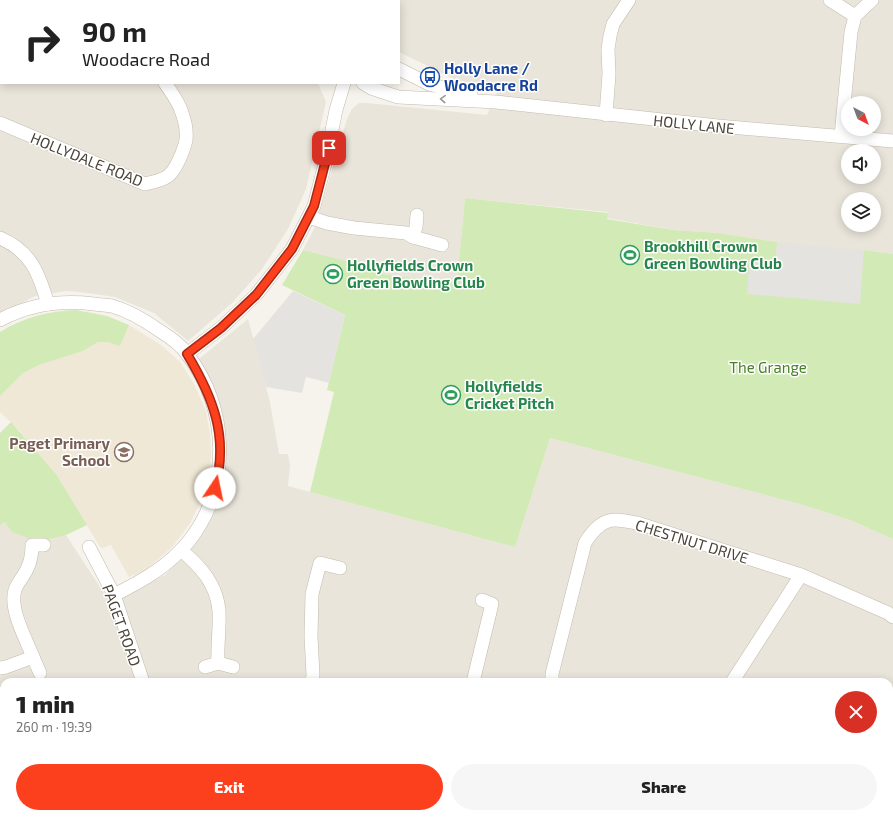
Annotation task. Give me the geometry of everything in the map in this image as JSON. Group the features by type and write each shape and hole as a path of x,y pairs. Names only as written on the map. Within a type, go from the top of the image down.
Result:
{"street":[{"path":"606,114 609,74 608,49 610,36 613,24 629,0"},
{"path":"830,0 855,16"},
{"path":"845,96 851,32 855,16 872,0"},
{"name":"HOLLY LANE","path":"400,70 429,84 496,102"},
{"name":"HOLLYDALE ROAD","path":"0,124 145,184 158,181 169,176 181,156 186,140 186,126 182,111 166,84"},
{"path":"187,354 221,328 264,286 292,249 315,204 336,110 344,84"},
{"name":"HOLLY LANE","path":"365,84 371,88 398,97 496,102 718,126 893,141"},
{"path":"413,237 416,227 417,214"},
{"path":"309,217 327,223 354,228 406,233 413,237 442,245"},
{"path":"0,238 19,249 33,264 39,276 48,304"},
{"path":"0,320 27,308 48,304 78,302 112,306 132,314 169,336 187,354 203,379 214,409 219,433 221,455 218,478 213,496 197,529 181,550 154,573 142,581 114,595"},
{"name":"CHESTNUT DRIVE","path":"552,678 585,543 590,534 599,526 613,520 637,523 801,575 888,613 893,617"},
{"path":"33,544 32,558 28,568 15,589 13,600 15,611 40,673"},
{"name":"PAGET ROAD","path":"89,547 114,595 142,678"},
{"path":"181,550 195,562 207,576 215,591 219,611 217,647 218,663"},
{"path":"312,678 312,594 320,563 340,568"},
{"path":"735,678 801,575"},
{"path":"474,678 492,604 482,600"},
{"path":"0,668 33,657"},
{"path":"205,668 218,663 232,666"}],"shaded area":[{"path":"400,0 893,0 893,254 777,242 718,233 673,230 607,218 608,212 465,198 457,283 382,274 378,269 303,250 315,227 347,119 352,109 359,103 487,115 497,91 454,79 400,52"},
{"path":"0,84 318,84 326,102 306,189 288,229 262,269 233,302 188,341 154,313 115,297 88,293 67,291 35,296 0,314"},
{"path":"777,242 864,250 860,304 747,294 749,265 755,266 756,261 775,263"},
{"path":"293,291 345,315 329,383 306,377 302,393 266,387 253,339"},
{"path":"248,319 270,402 279,454 288,454 290,465 288,486 515,547 550,438 800,504 850,520 893,539 893,678 0,678 0,525 5,522 39,542 66,535 111,604 165,575 201,537 224,486 224,445 217,403 199,359"},
{"name":"Paget Primary School","path":"129,325 161,345 180,362 194,384 206,411 210,434 211,455 209,476 205,493 190,523 173,546 163,555 145,570 129,577 111,545 103,548 100,547 56,474 16,427 0,412 0,396 23,373 39,365 83,351 98,342 107,342 120,346"}],"green space":[{"name":"The Grange","path":"465,198 608,213 607,219 673,230 718,233 777,242 893,254 893,539 850,520 800,504 550,438 515,547 310,492 334,392 327,390 345,315 282,285 303,250 378,269 382,274 457,283"},
{"path":"76,310 107,316 129,325 120,346 107,342 98,342 83,351 39,365 23,373 0,396 0,332 18,322 46,313"},
{"path":"11,422 56,474 87,525 66,535 39,542 12,532 5,522 0,525 0,433"}],"place":[{"name":"Holly Lane / Woodacre Rd","path":"430,77"},
{"name":"Brookhill Crown Green Bowling Club","path":"630,255"},
{"name":"Hollyfields Crown Green Bowling Club","path":"333,274"},
{"name":"Hollyfields Cricket Pitch","path":"451,395"},
{"name":"Paget Primary School","path":"124,452"}],"route":[{"path":"215,488 221,455 219,433 214,409 203,379 187,354 221,328 256,295 292,249 314,206 329,148"}]}
